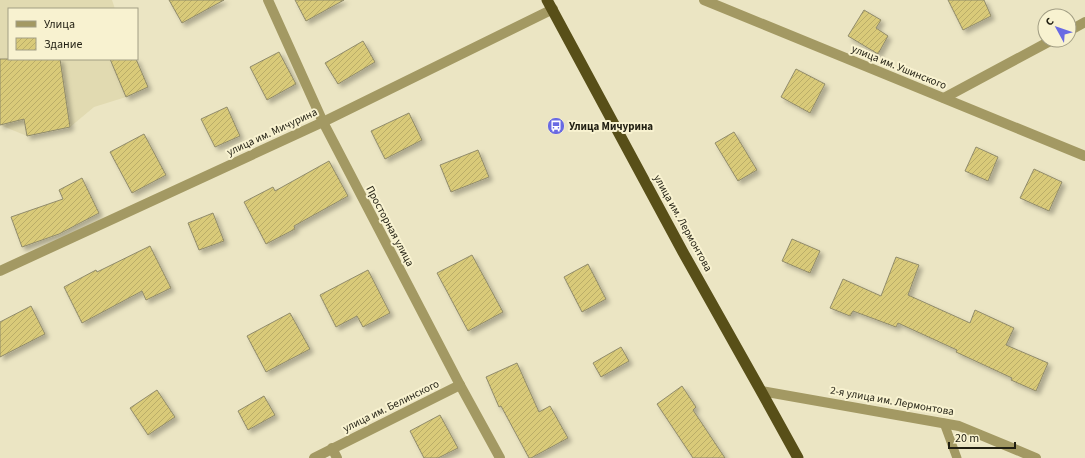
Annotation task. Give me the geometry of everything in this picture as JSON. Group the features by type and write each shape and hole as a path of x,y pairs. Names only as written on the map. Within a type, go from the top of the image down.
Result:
{"highway":[{"name":"улица им. Лермонтова","path":"550,5 684,254 798,458"}],"street":[{"name":"Просторная улица","path":"268,0 323,122 460,385 500,458"},
{"name":"улица им. Ушинского","path":"704,0 1085,156"},
{"name":"улица им. Мичурина","path":"0,271 323,122 550,5"},
{"path":"944,98 1037,48"},
{"name":"улица им. Белинского","path":"314,458 460,385"},
{"name":"2-я улица им. Лермонтова","path":"761,391 959,426 1034,458"},
{"path":"332,448 337,458"}],"lane":[{"path":"944,423 957,458"}],"shaded area":[{"path":"0,0 112,0 115,8 8,8 8,60 136,60 148,87 126,97 94,107 70,127 27,136 0,125"}],"building":[{"path":"169,0 224,0 182,23"},
{"path":"295,0 344,0 306,21"},
{"path":"948,0 984,0 991,16 963,30"},
{"path":"864,10 881,20 876,28 888,36 878,54 848,36"},
{"path":"363,41 375,62 338,84 325,63"},
{"path":"279,52 296,84 267,100 250,67"},
{"path":"0,59 60,60 70,127 27,136 24,119 0,125"},
{"path":"110,60 136,60 148,87 126,97"},
{"path":"796,69 825,84 810,113 781,97"},
{"path":"227,107 240,136 215,147 201,119"},
{"path":"409,113 422,140 385,159 371,131"},
{"path":"734,132 757,170 738,181 715,143"},
{"path":"144,134 166,175 132,193 110,152"},
{"path":"976,147 998,157 988,181 965,171"},
{"path":"478,150 489,177 451,192 440,165"},
{"path":"329,161 348,196 294,226 295,229 266,244 244,202 273,187 275,191"},
{"path":"1034,169 1062,182 1049,211 1020,198"},
{"path":"82,178 99,213 59,234 22,247 11,217 63,199 59,190"},
{"path":"213,213 224,241 199,250 188,223"},
{"path":"792,239 820,251 810,273 782,261"},
{"path":"150,246 171,288 146,300 142,291 82,323 64,287 96,270 97,272"},
{"path":"472,255 503,312 468,331 437,273"},
{"path":"896,257 919,265 908,295 970,323 975,310 1014,328 1006,345 1048,363 1036,391 956,352 957,350 898,323 896,327 853,311 850,316 830,308 843,279 881,296"},
{"path":"588,264 606,299 582,312 564,277"},
{"path":"368,270 390,313 363,327 357,316 336,327 320,295"},
{"path":"31,306 45,334 0,357 0,322"},
{"path":"290,313 310,349 266,372 247,336"},
{"path":"621,347 629,361 601,377 593,363"},
{"path":"517,363 539,412 550,406 568,438 531,458 529,458 501,406 499,407 486,377"},
{"path":"682,386 696,407 693,410 725,458 693,458 657,404"},
{"path":"157,390 175,417 148,435 130,408"},
{"path":"264,396 275,415 248,430 238,411"},
{"path":"440,415 458,448 438,458 424,458 410,431"}],"place":[{"name":"Улица Мичурина","path":"556,126"}]}
